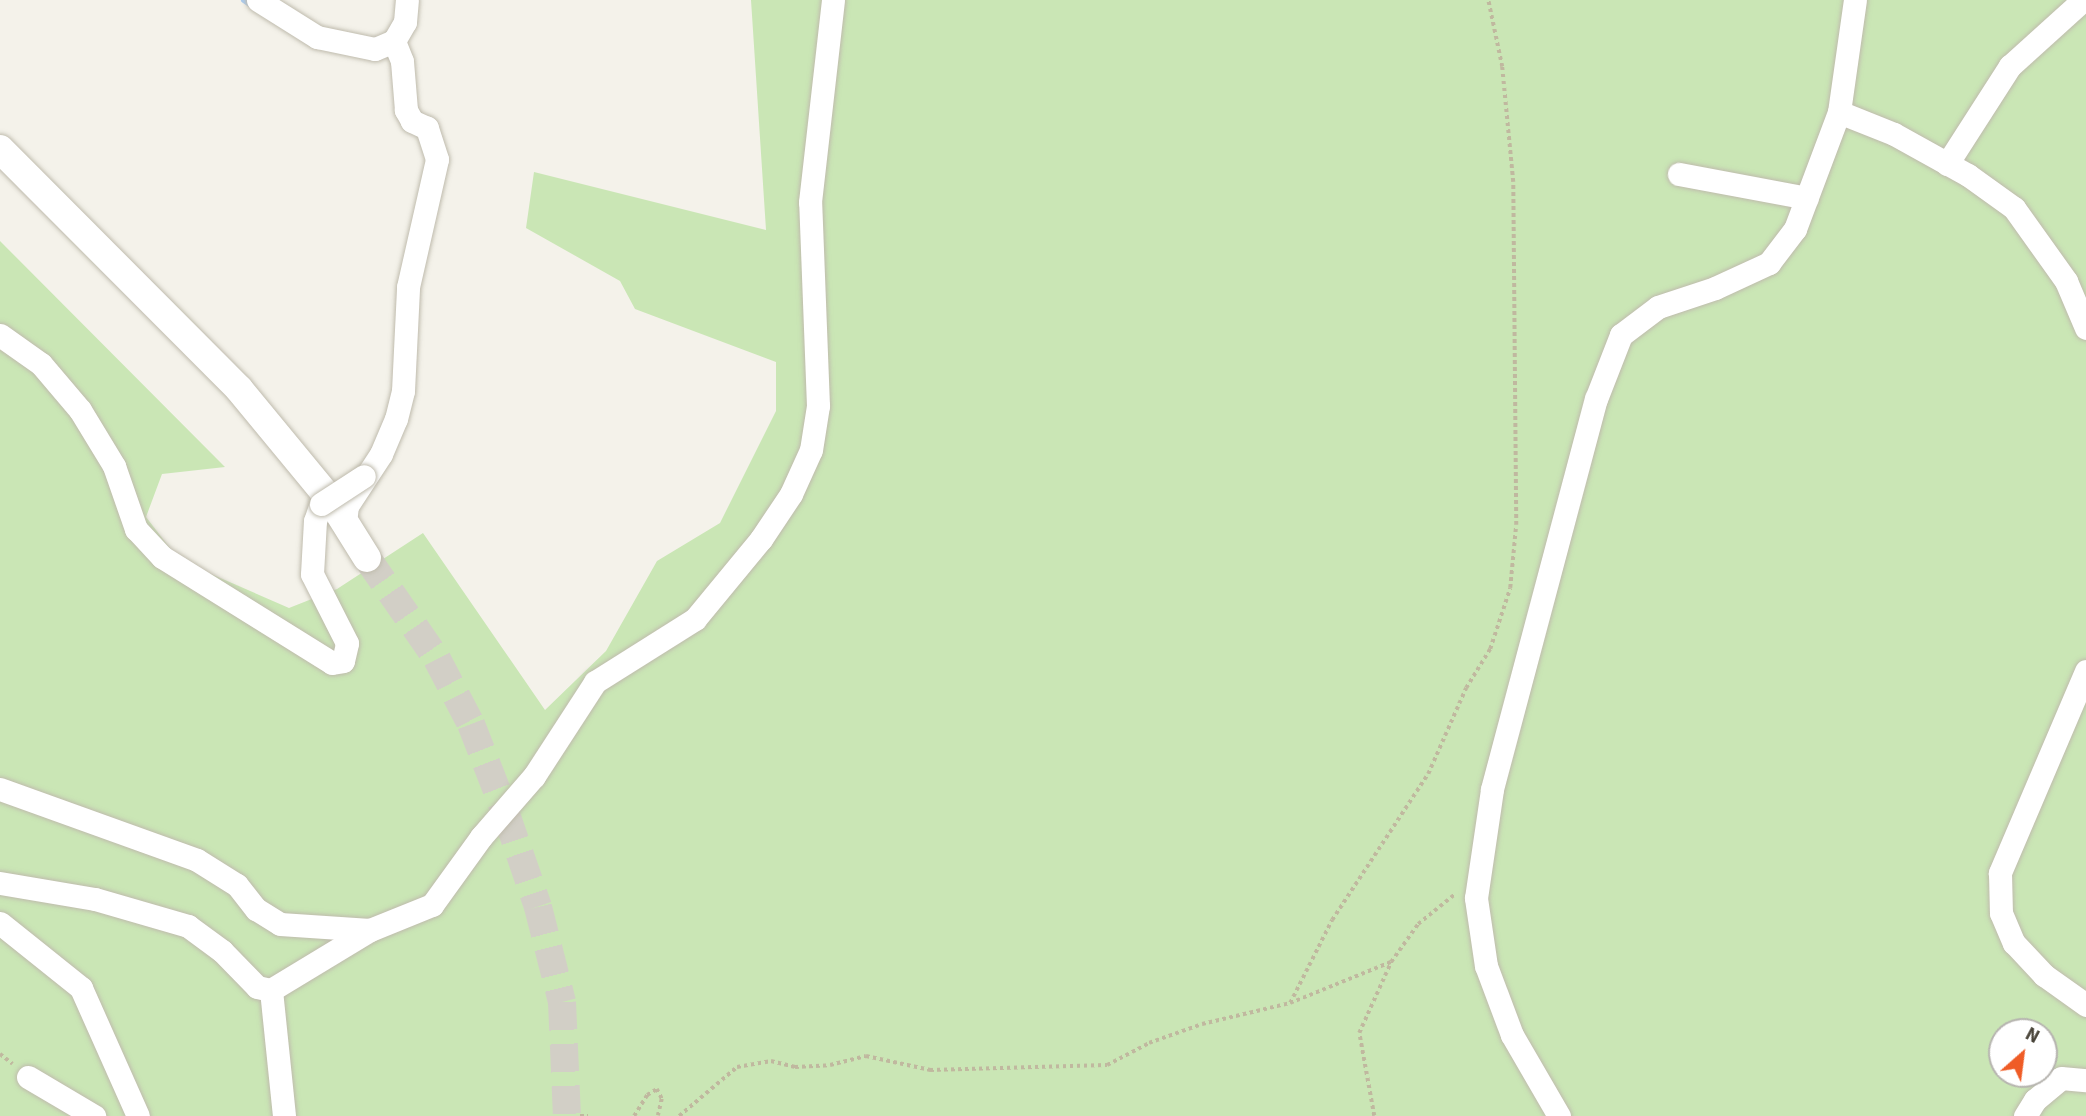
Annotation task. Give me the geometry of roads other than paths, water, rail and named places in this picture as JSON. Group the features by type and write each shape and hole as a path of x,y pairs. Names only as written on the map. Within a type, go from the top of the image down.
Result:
{"street":[{"path":"258,0 317,37 349,46 375,49 394,41 405,22 407,0"},
{"path":"0,883 95,899 188,926 222,951 257,987 271,990 370,930 432,905 481,837 534,776 595,682 695,619 791,494 811,450 818,406 810,202 833,0"},
{"path":"1559,1116 1512,1035 1486,966 1476,898 1492,789 1596,400 1621,335 1658,307 1715,288 1769,263 1795,229 1839,112 1855,0"},
{"path":"1947,164 2010,66 2083,0"},
{"path":"345,522 347,506 364,476 381,454 402,391 408,287 437,159 427,128 412,121 406,110 402,61 394,41"},
{"path":"1839,112 1894,134 1947,164 2014,208 2066,281 2086,328"},
{"path":"0,149 239,389 345,522 367,558"},
{"path":"1679,174 1807,198"},
{"path":"0,335 41,364 80,410 114,466 136,529 162,557 332,663 344,661 347,643 312,574 314,521 321,504 364,476"},
{"path":"2086,671 2000,873 2001,913 2014,943 2044,975 2086,1005"},
{"path":"0,789 197,860 237,885 256,909 280,923 370,930"},
{"path":"0,923 81,988 138,1116"},
{"path":"271,990 284,1116"},
{"path":"28,1077 94,1116"},
{"path":"2025,1116 2035,1100 2061,1078 2086,1080"}],"waterway":[{"path":"244,0 254,7"}],"tunnel":[{"path":"367,558 437,659 471,724 506,814 538,907 562,1002 567,1116"}]}
